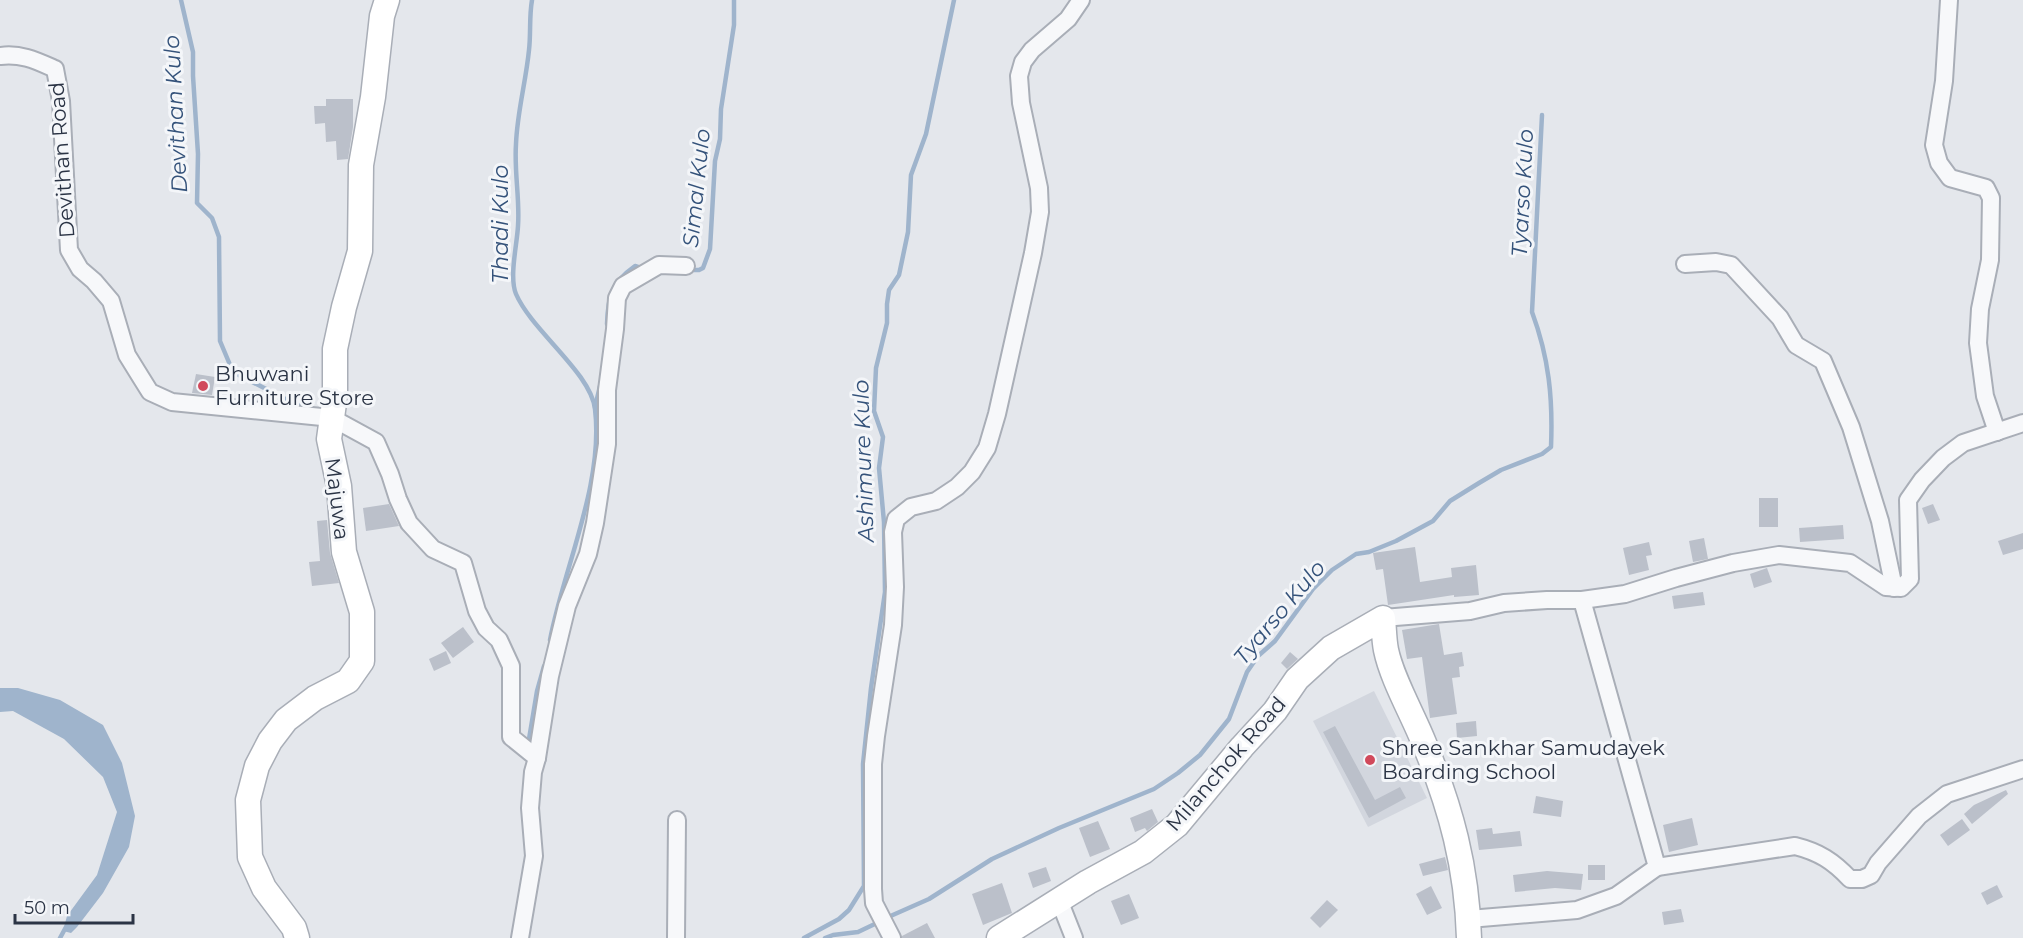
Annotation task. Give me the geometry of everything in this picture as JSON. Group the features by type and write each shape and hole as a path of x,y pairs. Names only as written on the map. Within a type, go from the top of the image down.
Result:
{"street":[{"name":"Majuwa","path":"297,938 294,928 264,888 250,857 248,800 257,766 270,741 286,720 315,698 348,681 362,661 362,612 344,552 339,486 329,439 335,396 335,349 360,251 361,165 374,97 382,16 387,0"},
{"path":"888,932 874,903 873,764 893,625 895,587 893,532 896,519 911,507 936,501 957,487 972,472 987,448 997,414 1040,212 1039,188 1021,103 1020,76 1023,62 1032,50 1068,19 1081,0"},
{"path":"1949,0 1944,81 1934,145 1939,163 1950,178 1986,188 1990,198 1990,260 1980,309 1978,343 1985,396 1997,432"},
{"name":"Devithan Road","path":"0,56 12,54 31,58 55,69 61,101 69,250 80,269 111,301 127,355 150,392 172,402 332,418 376,442 409,523 433,549 464,563 477,611 486,628 499,640 511,666 511,737 534,756"},
{"path":"1685,264 1716,262 1731,265 1780,318 1796,345 1823,361 1851,427 1880,521 1894,588"},
{"path":"520,938 534,856 530,808 534,756 564,617 588,554 595,523 607,444 607,390 617,298 623,286 659,265 686,266"},
{"path":"2023,423 1963,443 1943,458 1922,480 1908,500 1910,579 1901,588 1886,587 1850,563 1779,555 1722,566 1625,594 1582,600 1504,603 1470,611 1383,618 1390,666 1425,744 1452,815 1462,862 1469,928 1577,910 1616,896 1657,867 1795,846 1814,851 1837,866 1850,879 1862,879 1871,875 1878,863 1919,816 1947,794 2023,769"},
{"path":"1582,600 1657,867"},
{"name":"Milanchok Road","path":"999,938 1059,900 1143,852 1178,825 1242,747 1275,711 1297,679 1331,648 1383,618"},
{"path":"676,938 677,820"},
{"path":"1059,900 1074,938"}],"shaded area":[{"name":"Shree Sankhar Samudayek Boarding School","path":"1374,691 1427,798 1368,827 1313,721"}],"water":[{"path":"0,688 18,688 60,700 103,725 122,763 135,816 129,847 103,893 71,933 63,931 67,916 97,875 117,812 103,777 64,739 13,711 0,712"}],"building":[{"path":"326,99 353,99 353,127 348,159 337,160 336,141 326,142 325,123 315,124 314,106 326,106"},
{"name":"Bhuwani Furniture Store","path":"196,374 215,377 212,395 192,393"},
{"path":"1759,498 1778,498 1778,527 1759,527"},
{"path":"389,504 399,526 366,531 363,508"},
{"path":"1933,504 1940,520 1928,524 1922,508"},
{"path":"327,520 330,553 339,583 312,586 309,562 320,561 317,521"},
{"path":"1843,525 1844,539 1800,542 1799,528"},
{"path":"2023,533 2023,549 2003,555 1998,541"},
{"path":"1704,538 1708,559 1693,562 1689,541"},
{"path":"1649,542 1652,555 1646,556 1649,570 1629,575 1623,548"},
{"path":"1415,547 1420,582 1452,577 1451,568 1476,565 1479,595 1454,597 1454,595 1388,605 1383,569 1376,570 1373,553"},
{"path":"1767,568 1772,582 1754,588 1750,574"},
{"path":"1703,592 1705,605 1674,609 1672,596"},
{"path":"1439,624 1444,655 1462,652 1464,666 1459,667 1460,677 1452,678 1457,714 1430,718 1422,657 1407,659 1402,630"},
{"path":"463,627 474,642 453,658 441,643"},
{"path":"446,651 451,663 434,671 429,659"},
{"path":"1290,652 1298,659 1287,669 1281,663"},
{"path":"1476,721 1477,736 1457,738 1456,723"},
{"path":"1335,726 1375,800 1400,787 1406,798 1369,818 1323,732"},
{"path":"2006,790 2008,794 1972,824 1964,814 1974,805"},
{"path":"1536,796 1563,801 1561,817 1533,813"},
{"path":"1152,809 1158,822 1147,831 1145,828 1135,832 1130,818"},
{"path":"1692,818 1698,845 1669,852 1663,825"},
{"path":"1962,819 1970,830 1948,846 1940,835"},
{"path":"1098,821 1110,849 1090,857 1079,828"},
{"path":"1492,828 1493,834 1520,831 1522,846 1479,850 1476,830"},
{"path":"1445,857 1448,870 1423,876 1419,864"},
{"path":"1588,865 1605,865 1605,880 1588,880"},
{"path":"1046,867 1051,881 1033,888 1028,873"},
{"path":"1547,871 1583,874 1581,890 1555,888 1515,892 1513,875"},
{"path":"1002,883 1012,913 983,925 972,894"},
{"path":"1997,885 2003,897 1987,905 1981,893"},
{"path":"1431,886 1442,908 1427,915 1416,894"},
{"path":"1129,894 1139,918 1121,925 1111,901"},
{"path":"1327,900 1338,910 1320,928 1310,918"},
{"path":"1681,909 1684,922 1664,925 1662,912"},
{"path":"927,923 935,938 902,938 902,936"}],"waterway":[{"name":"Devithan Kulo","path":"181,0 193,52 198,154 197,203 212,218 219,237 220,341 233,372 297,405 309,408"},
{"name":"Thadi Kulo","path":"532,0 529,50 517,132 518,216 513,270 514,287 524,308 583,381 591,395 595,409 596,437 594,466 588,495 550,640"},
{"name":"Simal Kulo","path":"688,270 703,268 710,249 715,161 720,139 721,109 734,25 734,0"},
{"name":"Ashimure Kulo","path":"804,938 839,919 849,910 864,886 863,764 885,592 884,522 879,468 883,437 874,411 876,368 887,323 889,290 899,275 908,232 911,175 926,134 954,0"},
{"name":"Tyarso Kulo","path":"886,918 929,899 992,859 1059,828 1154,789 1178,773 1200,755 1229,719 1247,672 1258,656 1275,641 1313,589 1332,570 1356,554 1369,552 1396,541 1433,521 1450,501 1501,470 1542,454 1551,447 1549,378 1532,312 1542,115"},
{"name":"Simal Kulo","path":"607,324 608,306 616,284 635,266 644,269"},
{"name":"Simal Kulo","path":"595,407 600,386"},
{"name":"Thadi Kulo","path":"529,739 537,691 544,666"},
{"name":"Tyarso Kulo","path":"825,938 858,932 879,922"},
{"path":"60,938 66,927"}],"place":[{"name":"Bhuwani Furniture Store","path":"203,386"},
{"name":"Shree Sankhar Samudayek Boarding School","path":"1370,760"}]}
